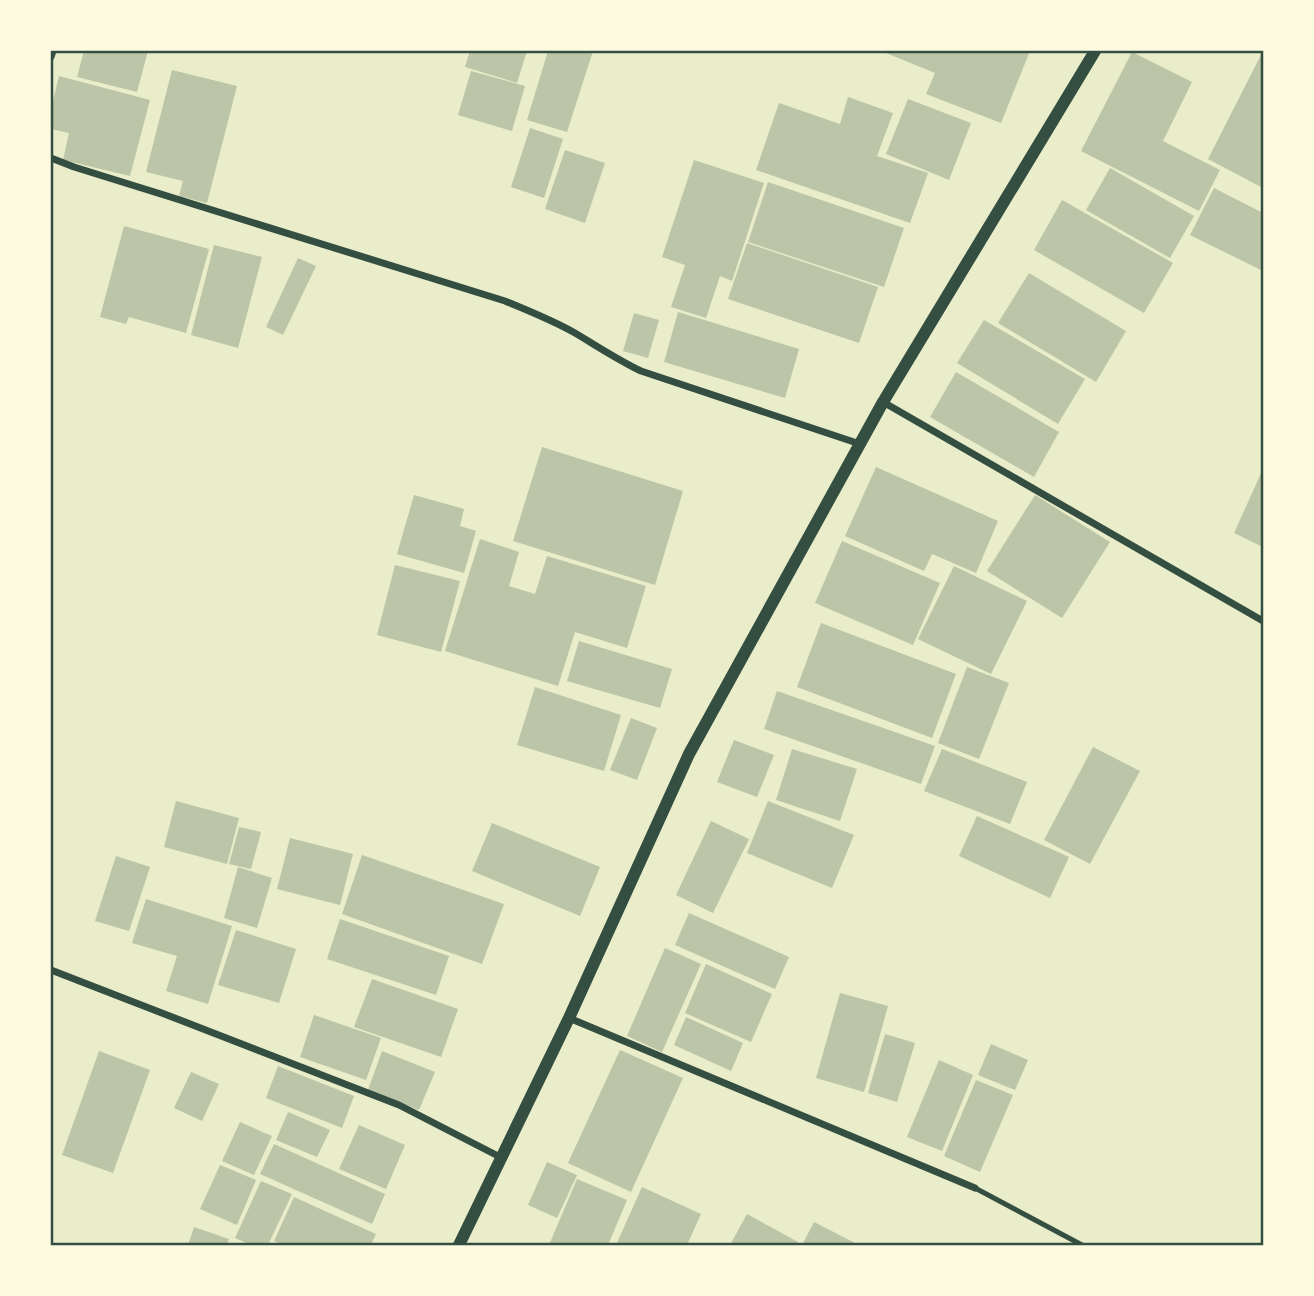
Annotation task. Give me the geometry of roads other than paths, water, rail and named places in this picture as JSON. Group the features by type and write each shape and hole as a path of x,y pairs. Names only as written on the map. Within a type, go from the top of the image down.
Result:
{"street":[{"path":"51,57 53,51"},
{"path":"459,1245 569,1018 689,754 883,402 1095,51"},
{"path":"51,158 505,301 543,316 641,372 860,444"},
{"path":"883,402 1263,621"},
{"path":"51,970 399,1105 502,1158"},
{"path":"569,1018 975,1188"}],"lane":[{"path":"975,1188 1082,1245"}]}
